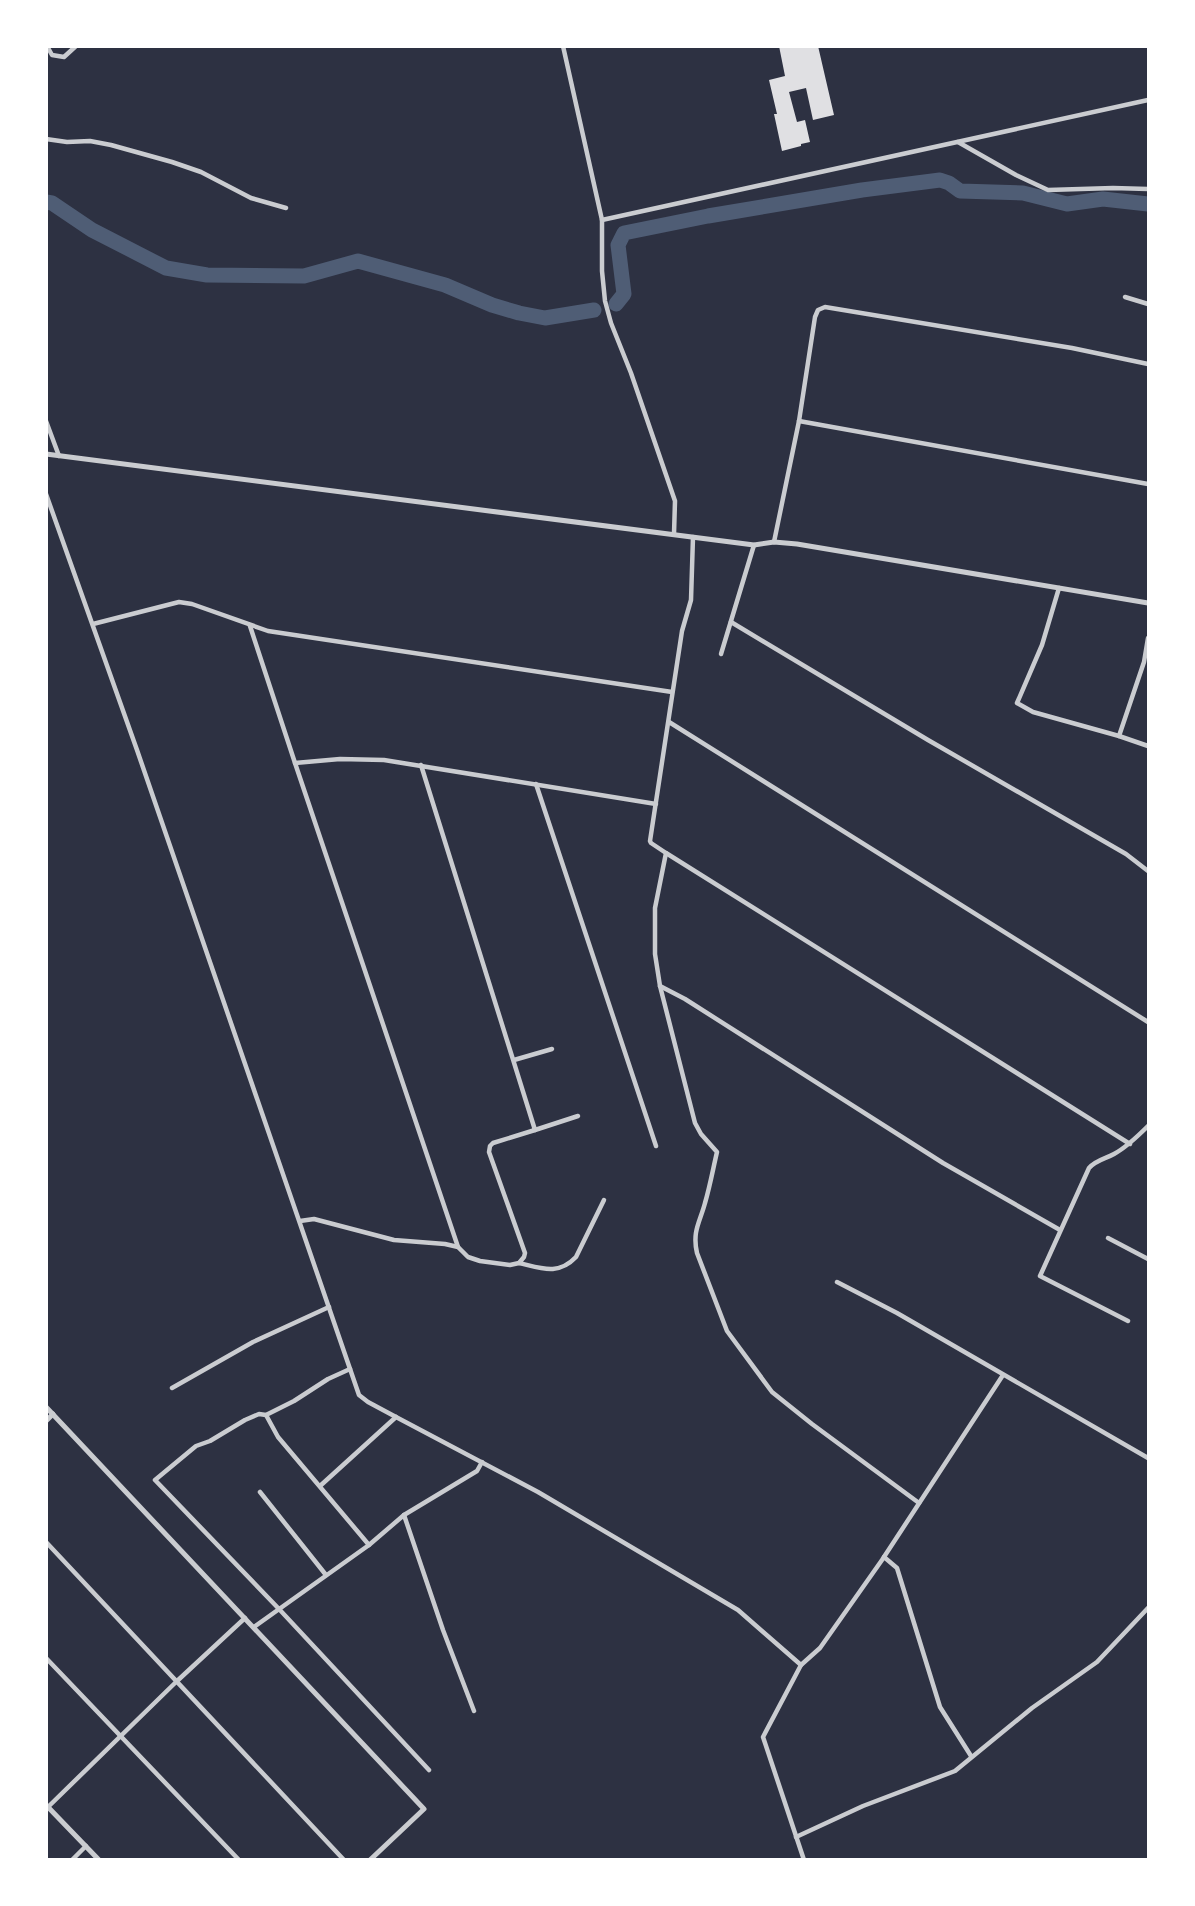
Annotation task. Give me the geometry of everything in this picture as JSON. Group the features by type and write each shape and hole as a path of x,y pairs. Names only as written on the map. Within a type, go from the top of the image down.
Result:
{"street":[{"path":"47,46 52,55 64,57 76,46"},
{"path":"563,46 602,220 602,271 605,301 675,501 674,534"},
{"path":"602,220 1149,100"},
{"path":"46,139 67,142 90,141 172,162 201,172 251,198 286,208"},
{"path":"958,142 1016,175 1048,190 1149,189"},
{"path":"1125,297 1149,304"},
{"path":"774,542 799,421 815,317 818,310 825,306 1072,348 1149,364"},
{"path":"46,421 59,456"},
{"path":"799,421 1149,484"},
{"path":"46,454 754,545 774,542 862,554 1149,603"},
{"path":"46,494 359,1395 368,1402 538,1492 738,1610 801,1665"},
{"path":"693,537 691,600 682,631 650,842 1130,1143"},
{"path":"721,654 754,545"},
{"path":"1059,588 1042,645 1017,703 1033,712 1149,746"},
{"path":"93,624 179,602 192,604 268,631 672,692"},
{"path":"731,622 928,740 1126,854 1149,871"},
{"path":"250,626 458,1247 471,1259 510,1265 519,1263 551,1270 569,1264 576,1257 604,1200"},
{"path":"1119,736 1144,662 1149,638"},
{"path":"669,722 1149,1022"},
{"path":"294,763 340,759 384,760 656,804"},
{"path":"421,765 535,1130"},
{"path":"536,784 656,1146"},
{"path":"666,853 655,908 655,954 660,986 695,1123 701,1134 717,1152 694,1240 727,1331 772,1392 919,1503"},
{"path":"660,986 685,999 943,1163 1060,1230"},
{"path":"514,1060 552,1048"},
{"path":"519,1263 525,1253 489,1152 490,1146 493,1143 578,1116"},
{"path":"1128,1322 1040,1276 1089,1168 1115,1154 1149,1126"},
{"path":"300,1221 314,1219 394,1240 458,1247"},
{"path":"1108,1238 1149,1259"},
{"path":"837,1282 897,1313 1149,1458"},
{"path":"172,1388 254,1342 329,1307"},
{"path":"350,1369 328,1379 294,1401 266,1415 259,1414 245,1420 210,1441 196,1446 155,1480 429,1770"},
{"path":"804,1860 762,1737 801,1665 820,1648 884,1557 1003,1375"},
{"path":"46,1407 424,1809 370,1860"},
{"path":"46,1421 53,1414"},
{"path":"266,1415 278,1437 369,1545"},
{"path":"320,1486 396,1417"},
{"path":"254,1627 369,1545 404,1515 477,1471 482,1462"},
{"path":"260,1492 326,1575"},
{"path":"404,1515 443,1630 474,1711"},
{"path":"46,1542 344,1860"},
{"path":"884,1557 897,1568 940,1707 971,1756"},
{"path":"796,1837 863,1806 955,1771 1032,1708 1097,1662 1149,1608"},
{"path":"99,1860 47,1806 245,1618"},
{"path":"46,1658 238,1860"},
{"path":"72,1860 86,1846"}],"building":[{"path":"779,46 818,46 834,115 813,120 806,88 789,92 797,122 805,120 810,142 782,151 769,80 785,76"}],"waterway":[{"path":"616,304 624,294 618,245 624,233 708,216 862,190 940,180 960,191 1023,193 1067,204 1103,199 1148,204"},
{"path":"46,202 52,203 92,230 166,268 207,275 304,276 358,261 445,285 492,305 519,313 545,318 594,310"}]}
